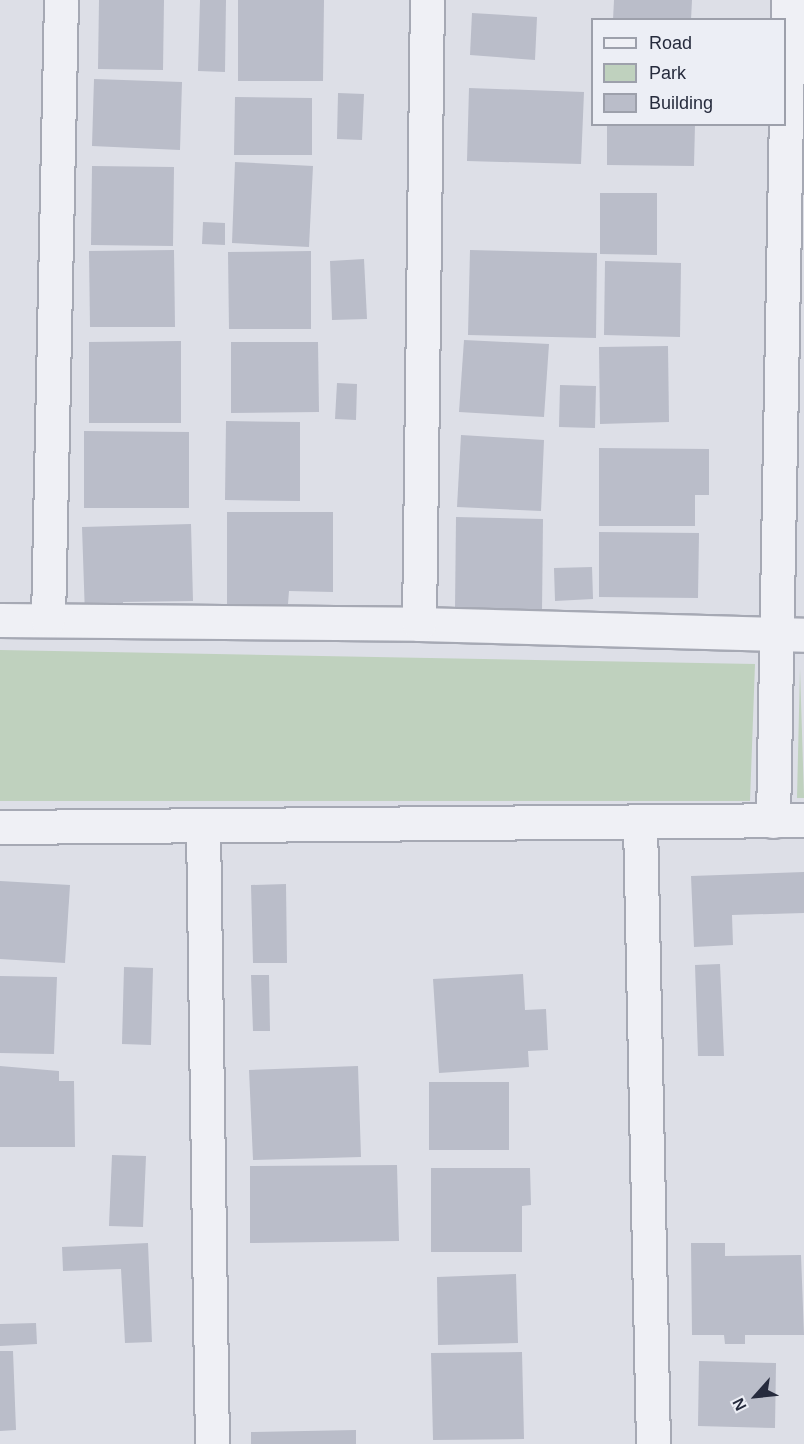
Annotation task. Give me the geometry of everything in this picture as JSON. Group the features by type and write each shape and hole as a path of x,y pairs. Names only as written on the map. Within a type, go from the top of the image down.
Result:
{"street":[{"path":"48,620 61,0"},
{"path":"419,624 427,0"},
{"path":"0,827 788,821 790,635 788,0"},
{"path":"0,620 419,624 790,635"},
{"path":"640,823 653,1444"},
{"path":"203,826 212,1444"}],"green space":[{"path":"0,650 755,664 750,801 0,801"},
{"path":"800,668 804,798 797,798"}],"building":[{"path":"99,0 164,0 163,70 98,69"},
{"path":"200,0 226,0 225,72 198,71"},
{"path":"238,0 324,0 323,81 238,81"},
{"path":"614,0 692,0 691,18 613,18"},
{"path":"472,13 537,17 535,60 470,55"},
{"path":"94,79 182,82 180,150 92,146"},
{"path":"469,88 584,92 581,164 467,161"},
{"path":"338,93 364,94 362,140 337,139"},
{"path":"235,97 312,98 312,155 234,155"},
{"path":"607,126 695,126 694,166 607,165"},
{"path":"235,162 313,166 309,247 232,243"},
{"path":"92,166 174,167 173,246 91,245"},
{"path":"600,193 657,193 657,255 600,254"},
{"path":"203,222 225,223 225,245 202,244"},
{"path":"174,250 175,327 90,327 89,251"},
{"path":"470,250 597,253 596,338 468,335"},
{"path":"311,251 311,329 229,329 228,252"},
{"path":"364,259 367,319 332,320 330,261"},
{"path":"605,261 681,263 680,337 604,335"},
{"path":"464,340 549,344 544,417 459,412"},
{"path":"181,341 181,423 89,423 89,342"},
{"path":"231,342 318,342 319,412 231,413"},
{"path":"668,346 669,422 600,424 599,347"},
{"path":"337,383 357,384 356,420 335,419"},
{"path":"560,385 596,386 595,428 559,427"},
{"path":"226,421 300,422 300,501 225,500"},
{"path":"84,431 189,432 189,508 84,508"},
{"path":"461,435 544,440 541,511 457,507"},
{"path":"599,448 709,449 709,495 695,495 695,526 599,526"},
{"path":"227,512 333,512 333,592 289,591 288,604 227,604"},
{"path":"456,517 543,519 542,611 455,609"},
{"path":"191,524 193,601 123,602 123,615 85,616 82,527"},
{"path":"599,532 699,533 698,598 599,597"},
{"path":"592,567 593,599 555,601 554,568"},
{"path":"804,872 804,913 732,915 733,945 694,947 691,876"},
{"path":"0,881 70,885 65,963 0,959"},
{"path":"286,884 287,963 253,963 251,885"},
{"path":"720,964 724,1056 698,1056 695,965"},
{"path":"124,967 153,968 151,1045 122,1044"},
{"path":"523,974 525,1010 546,1009 548,1050 528,1051 529,1067 439,1073 433,979"},
{"path":"251,975 269,975 270,1031 253,1031"},
{"path":"0,976 57,977 54,1054 0,1053"},
{"path":"0,1066 59,1071 59,1081 74,1081 75,1147 0,1147"},
{"path":"358,1066 361,1157 253,1160 249,1070"},
{"path":"429,1082 509,1082 509,1150 429,1150"},
{"path":"112,1155 146,1156 143,1227 109,1226"},
{"path":"397,1165 399,1241 250,1243 250,1166"},
{"path":"431,1168 530,1168 531,1205 522,1206 522,1252 431,1252"},
{"path":"148,1243 152,1342 125,1343 121,1269 63,1271 62,1247"},
{"path":"691,1243 725,1243 725,1256 801,1255 804,1335 745,1335 745,1344 725,1344 724,1335 692,1335"},
{"path":"516,1274 518,1343 438,1345 437,1277"},
{"path":"36,1323 37,1344 0,1346 0,1324"},
{"path":"0,1351 13,1351 16,1430 0,1431"},
{"path":"522,1352 524,1439 433,1440 431,1353"},
{"path":"699,1361 776,1363 775,1428 698,1426"},
{"path":"356,1430 356,1444 251,1444 251,1432"}]}
